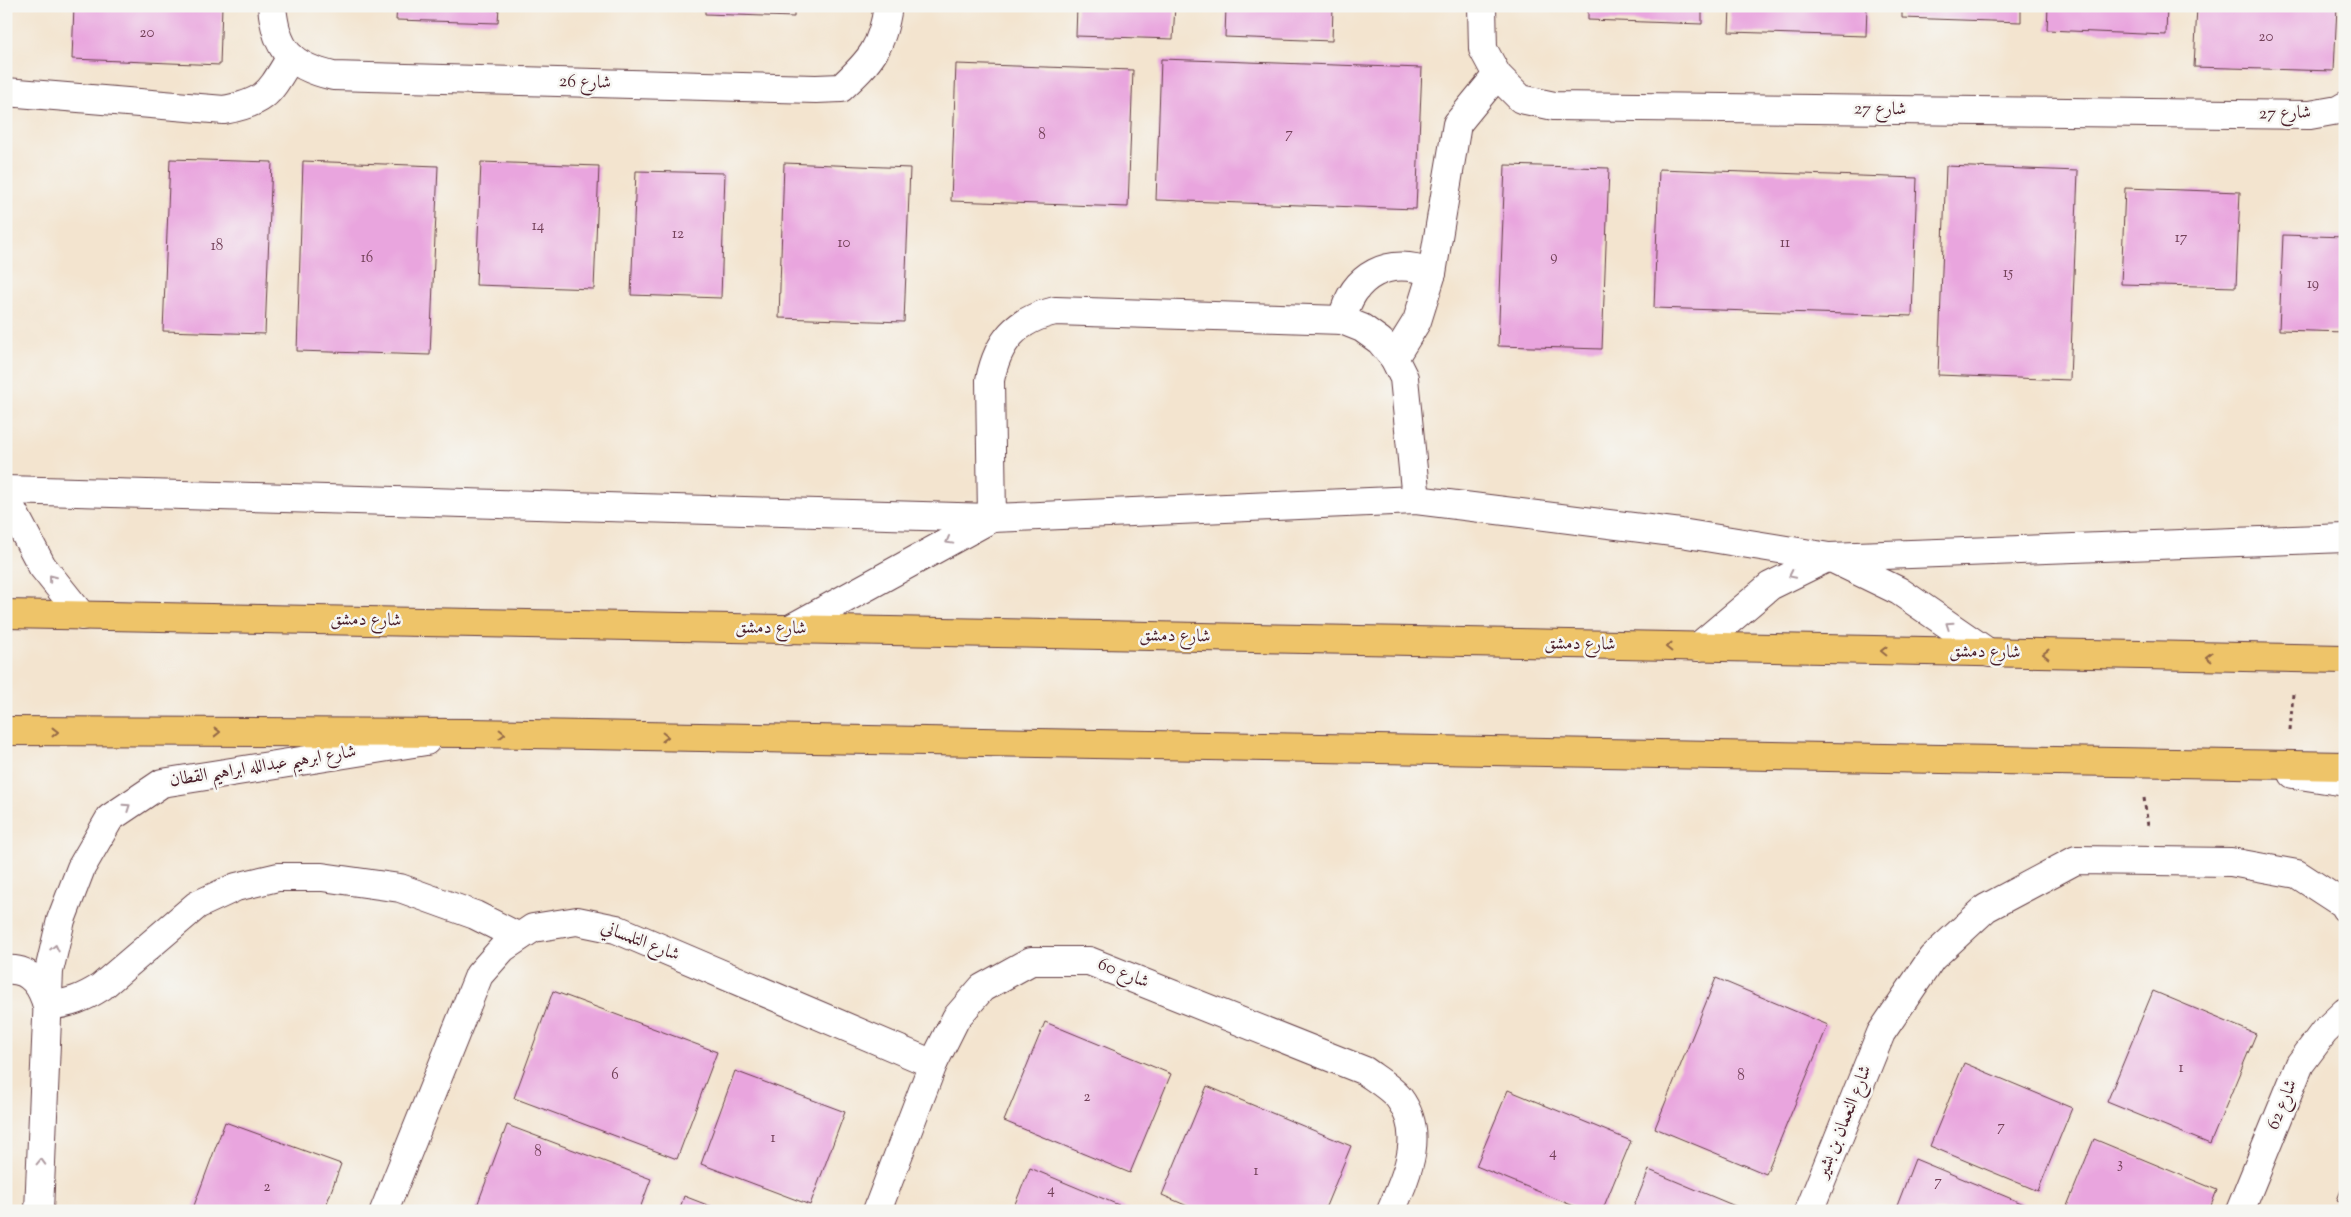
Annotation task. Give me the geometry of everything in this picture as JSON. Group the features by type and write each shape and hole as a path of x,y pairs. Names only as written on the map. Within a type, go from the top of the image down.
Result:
{"main road":[{"name":"شارع دمشق","path":"6,614 2345,659"},
{"path":"6,732 470,734 2215,762 2345,766"}],"street":[{"name":"شارع 26","path":"272,6 279,41 291,57 308,70 333,76 816,89 841,88 867,64 884,32 888,6"},
{"name":"شارع 27","path":"1482,6 1483,49 1497,75 1521,98 1554,106 2310,116 2338,110 2345,106"},
{"path":"6,92 224,110 247,106 262,99 272,88 291,57"},
{"path":"1394,358 1417,322 1432,273 1457,124 1497,75"},
{"path":"1342,320 1353,292 1375,273 1389,267 1403,266 1418,267 1432,273"},
{"path":"992,518 990,380 1000,347 1010,334 1023,323 1038,315 1055,311 1342,320 1362,328 1380,341 1394,358 1404,378 1416,500"},
{"path":"6,490 992,518 1416,500 1681,533 1829,557 2345,538"},
{"path":"6,498 42,566 82,616"},
{"path":"788,630 992,518"},
{"path":"1698,647 1770,586 1829,557"},
{"path":"1829,557 1899,591 1989,653"},
{"path":"2236,658 2345,647"},
{"name":"شارع ابرهيم عبدالله ابراهيم القطان","path":"39,1211 49,971 61,920 81,868 110,818 162,783 470,734"},
{"path":"2215,762 2345,782"},
{"name":"شارع النعمان بن بشير","path":"1809,1211 1882,1034 1932,958 1986,908 2076,860 2231,862 2297,874 2343,904 2345,908"},
{"path":"6,970 28,975 42,988 47,1006 67,1004 85,998 101,987 197,905 236,887 278,877 322,877 400,888 475,915 519,937"},
{"name":"شارع التلمساني","path":"384,1211 479,975 503,948 533,928 577,921 616,929 934,1064"},
{"name":"شارع 60","path":"877,1211 934,1064 956,1018 982,988 1030,961 1089,961 1365,1071 1398,1097 1412,1120 1413,1148 1396,1199"},
{"name":"شارع 62","path":"2240,1211 2300,1064 2324,1032 2345,1012"}],"path":[{"path":"2286,764 2296,658"},
{"path":"2139,761 2153,862"}],"building":[{"path":"74,6 222,6 220,65 72,59"},
{"path":"397,6 499,6 498,23 396,20"},
{"path":"705,6 794,6 794,17 705,14"},
{"path":"1077,6 1175,6 1173,39 1076,36"},
{"path":"1226,6 1333,6 1332,41 1225,37"},
{"path":"1588,6 1702,6 1702,24 1588,20"},
{"path":"1730,6 1867,6 1866,36 1729,32"},
{"path":"1902,6 2021,6 2021,22 1902,18"},
{"path":"2048,6 2167,6 2166,35 2047,30"},
{"path":"2197,6 2337,6 2334,71 2194,67"},
{"path":"1161,59 1422,68 1416,209 1156,200"},
{"path":"956,64 1133,70 1128,207 951,201"},
{"path":"170,159 272,162 265,334 163,331"},
{"path":"303,161 438,166 430,355 297,351"},
{"path":"481,162 599,166 594,289 476,285"},
{"path":"784,163 910,168 904,322 779,318"},
{"path":"1505,165 1609,168 1602,349 1498,346"},
{"path":"1946,166 2078,171 2070,380 1938,375"},
{"path":"1659,169 1917,178 1912,316 1654,308"},
{"path":"636,171 725,173 721,298 631,295"},
{"path":"2125,188 2240,192 2236,287 2121,284"},
{"path":"2283,235 2345,237 2345,332 2279,330"},
{"path":"1716,978 1828,1025 1766,1174 1655,1128"},
{"path":"553,991 717,1052 677,1159 514,1098"},
{"path":"2153,991 2256,1034 2210,1144 2107,1102"},
{"path":"1045,1022 1171,1074 1130,1173 1004,1121"},
{"path":"1964,1063 2072,1108 2038,1191 1930,1146"},
{"path":"735,1071 845,1112 810,1205 701,1164"},
{"path":"1207,1086 1351,1146 1324,1211 1199,1211 1162,1195"},
{"path":"1508,1090 1631,1141 1602,1211 1586,1211 1476,1166"},
{"path":"225,1122 341,1164 324,1211 192,1211"},
{"path":"507,1125 651,1179 639,1211 475,1211"},
{"path":"2094,1139 2217,1190 2209,1211 2065,1211"},
{"path":"1915,1159 2024,1204 2021,1211 1895,1211"},
{"path":"1030,1168 1133,1211 1012,1211"},
{"path":"1649,1170 1747,1211 1632,1211"},
{"path":"2345,1180 2345,1203 2337,1200"},
{"path":"684,1196 723,1211 679,1211"}]}
